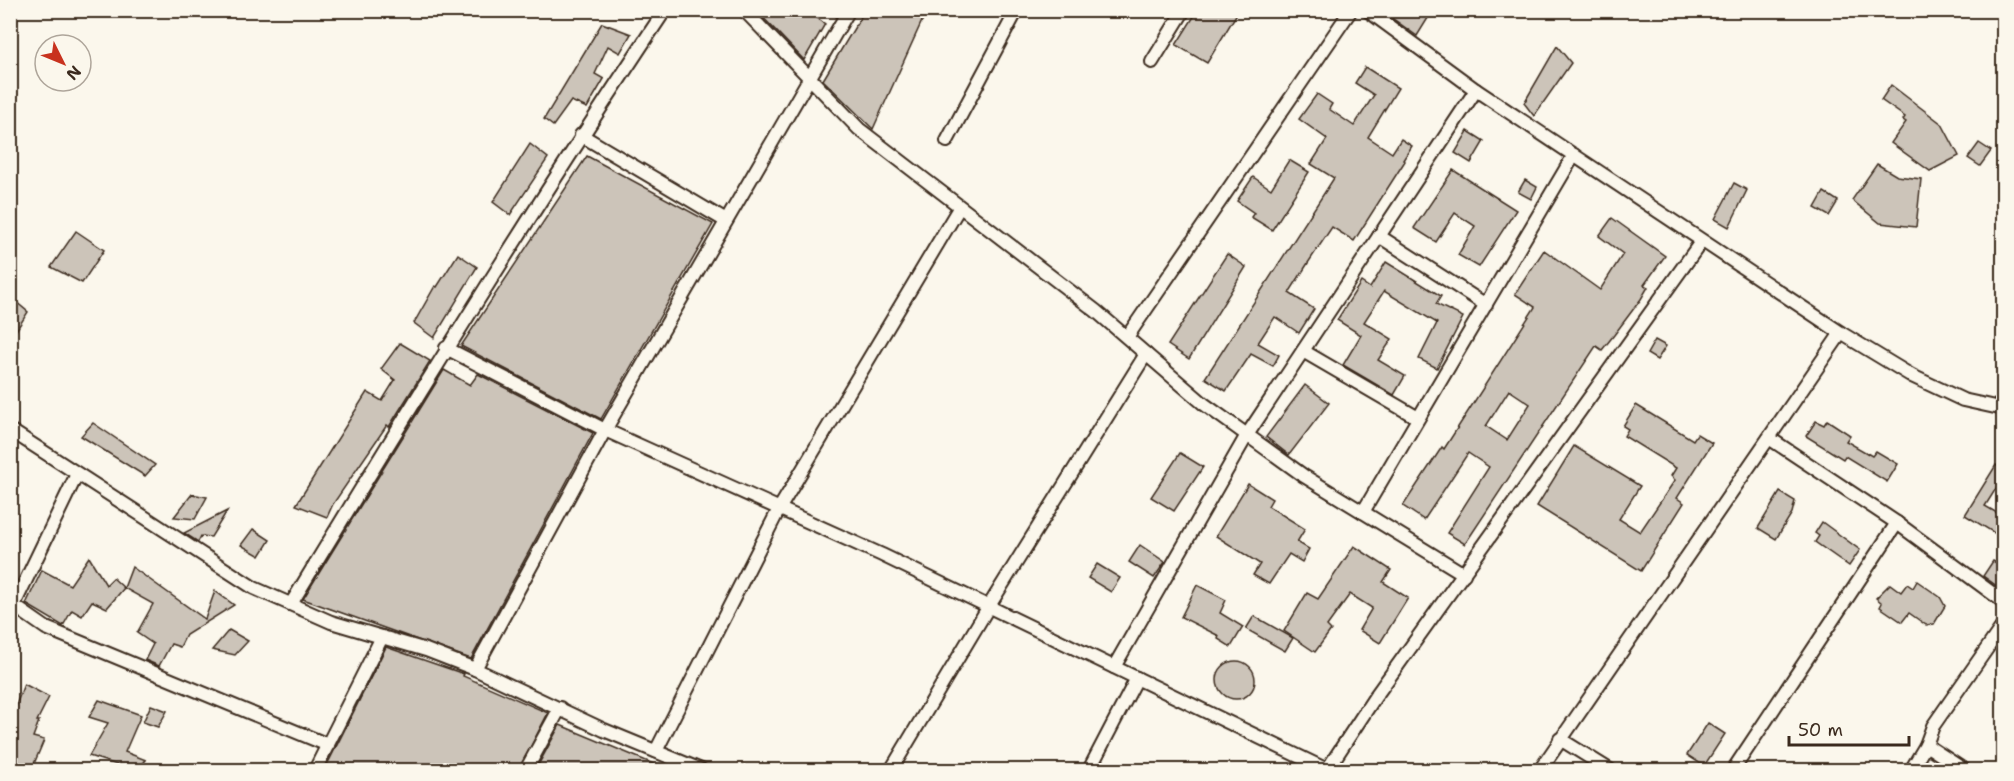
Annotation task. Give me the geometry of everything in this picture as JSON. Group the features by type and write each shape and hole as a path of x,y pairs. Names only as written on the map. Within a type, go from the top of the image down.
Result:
{"street":[{"path":"291,604 446,348 665,10"},
{"path":"744,10 859,129 1096,311 1204,404 1304,476 1464,574"},
{"path":"475,669 605,430 849,10"},
{"path":"947,141 1017,10"},
{"path":"1152,62 1184,10"},
{"path":"1127,338 1351,10"},
{"path":"1367,10 1476,90 1701,242 1841,333 1912,376 1963,400 2004,409"},
{"path":"1114,667 1248,435 1476,90"},
{"path":"582,135 726,221"},
{"path":"1363,512 1574,155"},
{"path":"656,751 779,509 959,208"},
{"path":"1379,236 1486,305"},
{"path":"446,348 605,430 989,606 1327,770 1375,697 1701,242"},
{"path":"1540,771 1841,333"},
{"path":"1303,351 1418,418"},
{"path":"891,771 989,606 1146,354"},
{"path":"10,430 254,588 331,622 426,650 475,669 695,769"},
{"path":"1768,438 1897,523 2004,602"},
{"path":"77,474 12,607 46,628 328,745"},
{"path":"1733,771 1897,523"},
{"path":"1911,771 1926,745 1933,726 2004,624"},
{"path":"315,771 382,637"},
{"path":"1089,771 1137,678"},
{"path":"526,771 560,708"},
{"path":"1560,739 1610,771"},
{"path":"1926,745 1964,771"}],"building":[{"path":"756,10 807,10 825,24 804,60"},
{"path":"865,10 927,10 873,129 823,80"},
{"path":"1198,10 1239,10 1207,63 1176,45"},
{"path":"1397,10 1433,10 1417,36 1392,18"},
{"path":"602,23 631,34 620,53 608,46 595,74 604,79 587,108 571,101 553,126 544,119"},
{"path":"1557,46 1571,63 1534,116 1524,103"},
{"path":"1365,67 1398,88 1368,137 1392,153 1401,139 1412,146 1403,160 1405,161 1354,241 1332,227 1289,293 1314,309 1299,333 1275,317 1258,343 1279,355 1273,366 1251,354 1226,391 1205,378 1334,178 1311,164 1327,139 1299,119 1317,94 1332,104 1329,109 1354,126 1374,95 1355,83"},
{"path":"1891,85 1942,124 1959,156 1930,171 1891,143 1906,122 1903,120 1905,117 1881,100"},
{"path":"1468,131 1484,141 1471,163 1455,153"},
{"path":"1979,143 1991,151 1980,166 1968,158"},
{"path":"530,144 548,158 510,215 493,202"},
{"path":"587,156 713,224 601,419 461,346"},
{"path":"1289,160 1309,172 1272,230 1251,217 1254,213 1237,201 1253,177 1271,189"},
{"path":"1877,164 1897,176 1921,179 1916,227 1880,223 1852,200"},
{"path":"1453,170 1516,210 1479,267 1458,255 1475,226 1455,213 1436,242 1414,228"},
{"path":"1525,180 1537,187 1531,199 1518,192"},
{"path":"1734,183 1747,190 1729,227 1715,219"},
{"path":"1824,192 1838,201 1829,216 1815,208"},
{"path":"1612,218 1665,256 1644,285 1648,287 1641,299 1614,335 1602,350 1596,346 1465,544 1447,533 1489,467 1468,453 1424,520 1403,506 1442,447 1444,449 1535,307 1515,294 1544,250 1600,290 1623,254 1599,236","holes":["1509,390 1530,404 1507,440 1486,426"]},
{"path":"76,231 104,250 82,283 51,267"},
{"path":"458,254 477,267 434,338 414,323 435,286 437,287"},
{"path":"1227,254 1246,267 1189,359 1168,345"},
{"path":"1386,262 1441,296 1436,304 1463,317 1437,368 1419,359 1437,323 1384,291 1364,322 1392,339 1378,360 1405,376 1394,395 1343,365 1361,335 1337,320 1361,282 1370,288"},
{"path":"15,301 28,312 10,340 10,309"},
{"path":"1655,340 1666,346 1657,360 1647,354"},
{"path":"400,343 430,361 389,427 387,425 333,504 327,517 296,505 367,392 382,401 395,380 381,369"},
{"path":"444,370 470,385 478,374 593,433 471,659 303,599"},
{"path":"1305,385 1329,403 1289,455 1266,437"},
{"path":"1636,405 1693,440 1697,434 1712,443 1677,498 1684,503 1641,571 1537,506 1574,446 1640,486 1619,519 1640,532 1675,480 1671,476 1676,468 1624,436 1628,429 1623,426"},
{"path":"1827,420 1850,435 1846,441 1872,456 1876,451 1898,464 1887,482 1845,456 1843,459 1806,436 1816,421 1824,425"},
{"path":"93,423 155,465 145,476 81,436"},
{"path":"1180,453 1203,467 1174,511 1151,497"},
{"path":"1996,465 2004,470 2004,476 1985,506 2004,517 2004,539 1965,515"},
{"path":"1248,484 1272,499 1268,506 1305,529 1297,542 1309,549 1302,562 1289,554 1269,584 1253,575 1260,564 1216,536"},
{"path":"1780,492 1795,501 1792,513 1776,539 1758,528"},
{"path":"192,494 207,497 195,519 174,517"},
{"path":"227,511 211,537 201,536 198,542 184,533"},
{"path":"1822,522 1860,550 1849,566 1815,542 1819,536 1815,533"},
{"path":"253,529 270,540 260,556 241,545"},
{"path":"1140,545 1165,562 1154,578 1129,562"},
{"path":"1354,546 1391,570 1383,582 1408,598 1380,643 1359,630 1372,608 1350,594 1327,626 1331,630 1315,652 1284,631 1307,593 1318,599"},
{"path":"89,557 106,585 113,578 124,588 107,608 92,601 82,616 72,610 63,626 26,604 42,570 70,585"},
{"path":"1993,561 2004,567 2004,591 1983,576"},
{"path":"1097,564 1120,578 1111,592 1088,578"},
{"path":"132,567 205,619 215,591 234,605 186,635 180,647 171,644 159,666 145,660 153,644 137,633 153,604 124,588"},
{"path":"1917,581 1940,597 1945,606 1934,624 1926,625 1909,613 1902,622 1880,607 1882,603 1876,598 1890,584 1901,592 1907,584 1913,588"},
{"path":"1197,585 1226,600 1220,613 1243,627 1231,647 1218,639 1219,636 1181,617"},
{"path":"1254,616 1293,638 1285,651 1246,629"},
{"path":"229,630 248,641 235,655 212,650"},
{"path":"386,647 464,674 463,676 548,713 518,771 324,771"},
{"path":"1236,661 1249,667 1255,680 1249,693 1236,699 1223,693 1217,680 1223,667"},
{"path":"24,684 49,697 37,721 39,721 33,737 44,740 31,771 10,771 10,756 17,730 10,727 10,712 13,713"},
{"path":"99,700 141,715 125,752 146,760 136,771 89,756 108,723 89,717"},
{"path":"151,705 167,711 158,727 143,722"},
{"path":"1708,723 1725,734 1704,766 1687,755"},
{"path":"560,725 668,770 668,771 535,771"}]}
